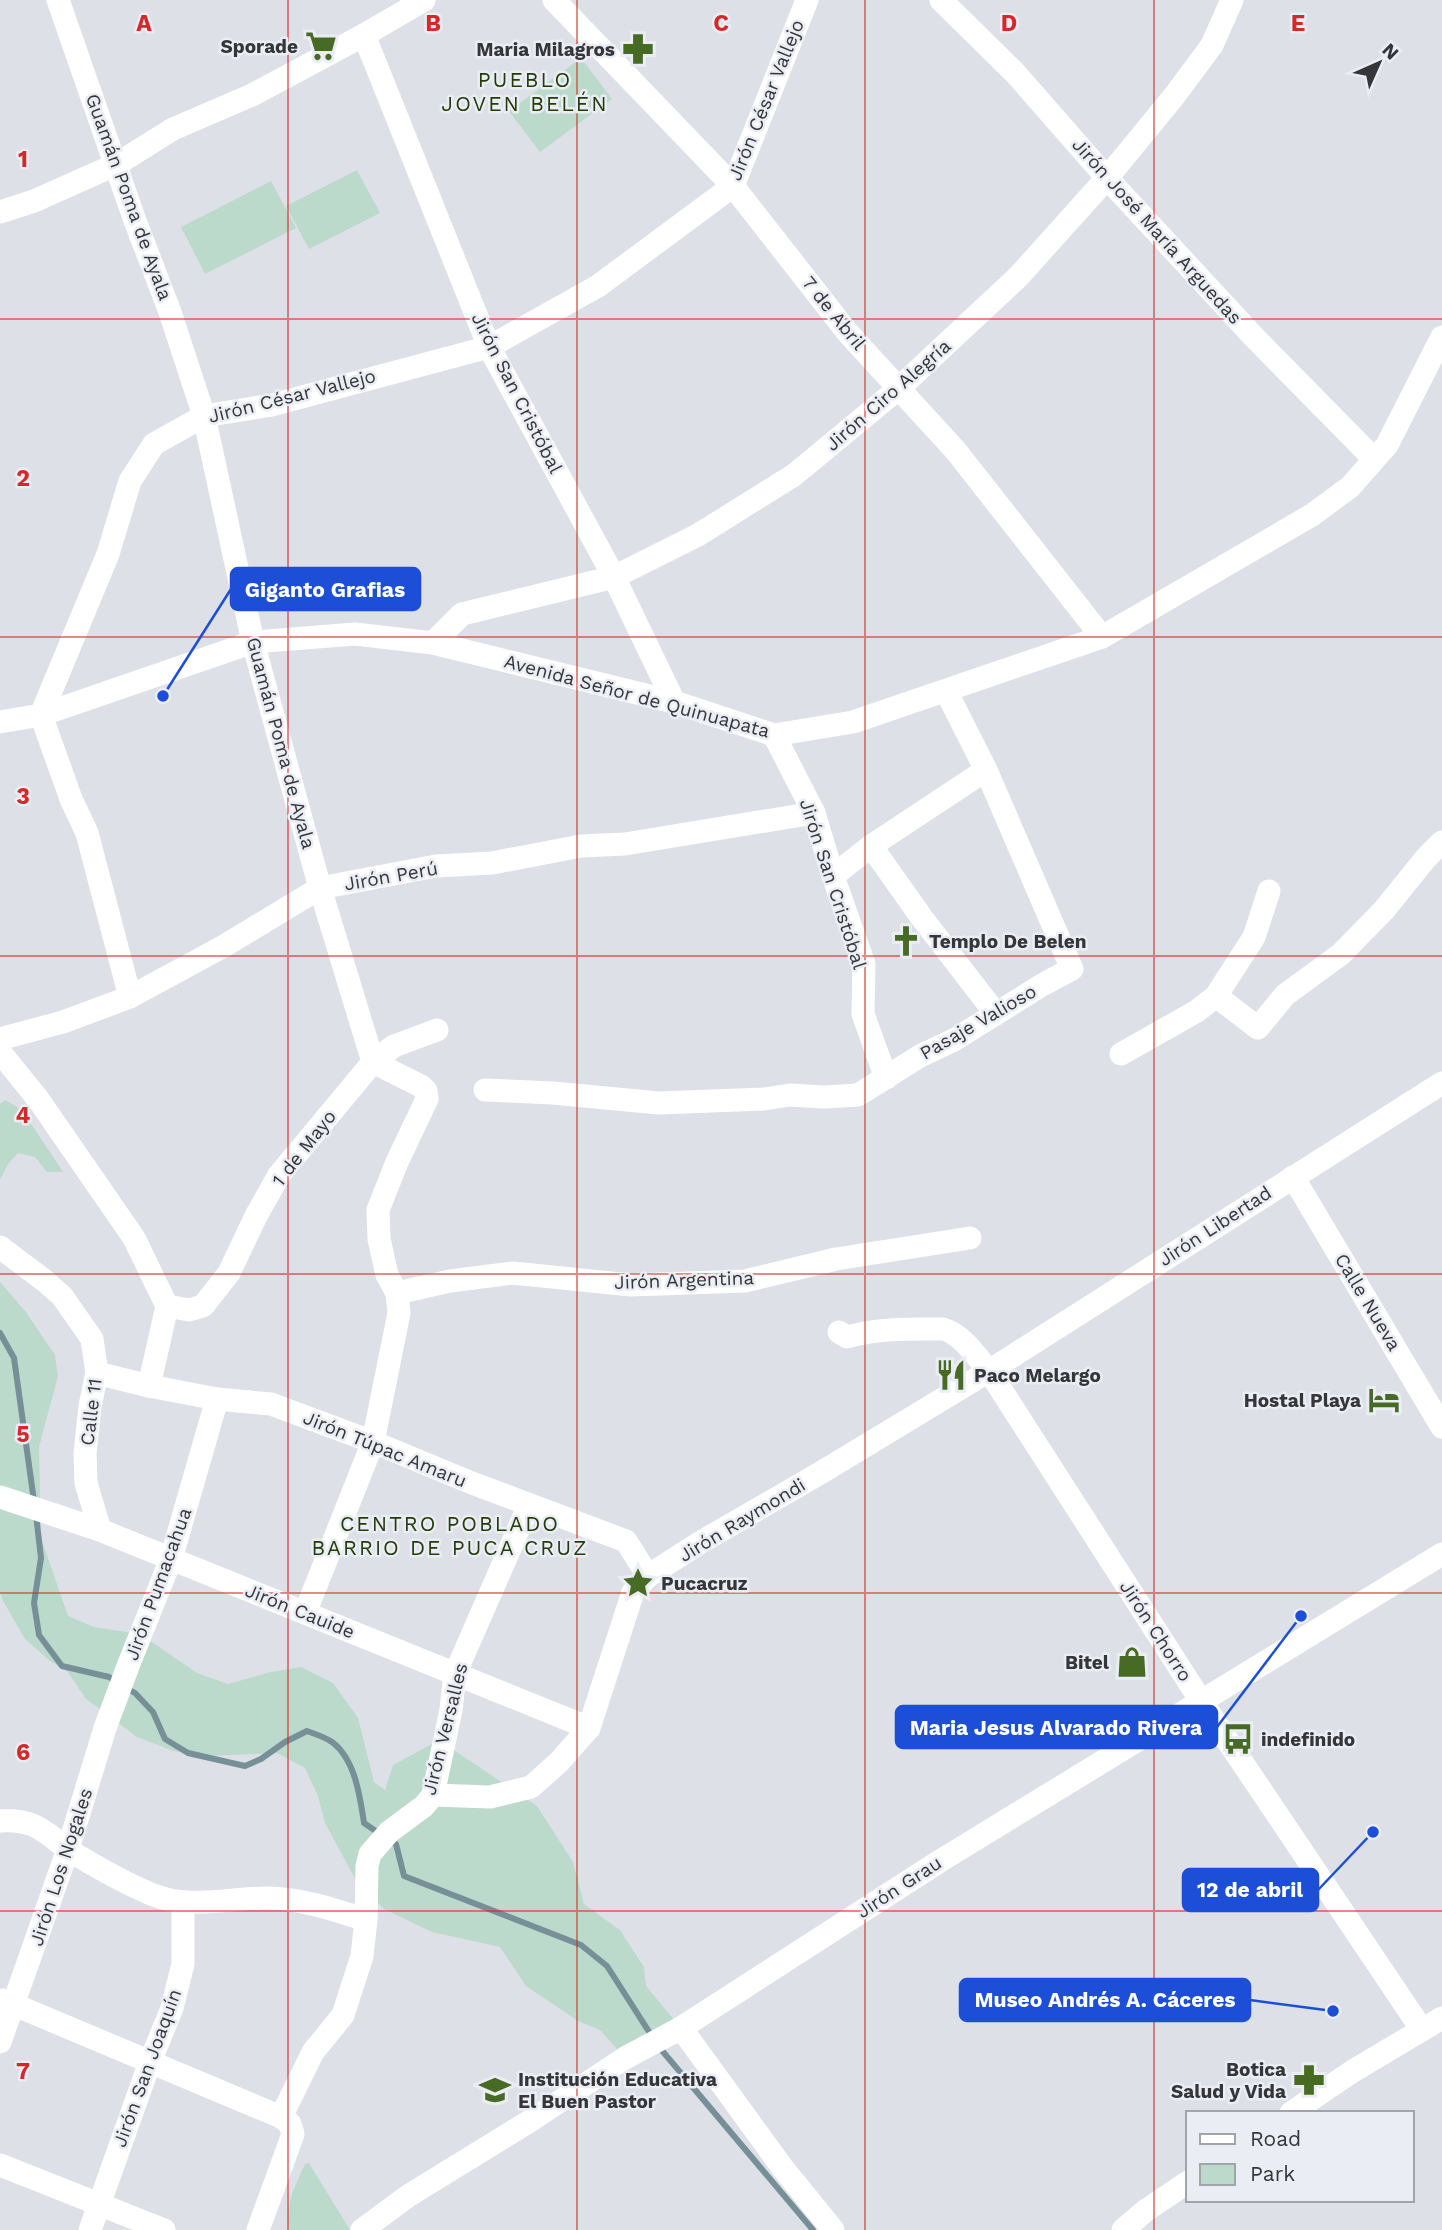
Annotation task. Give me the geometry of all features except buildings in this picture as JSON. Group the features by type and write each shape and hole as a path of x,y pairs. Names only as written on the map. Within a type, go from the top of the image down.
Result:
{"street":[{"name":"Guamán Poma de Ayala","path":"58,0 134,218 170,312 204,416 253,642 320,888 373,1062"},
{"path":"0,212 34,201 117,164 173,129 252,95 424,0"},
{"name":"7 de Abril","path":"554,0 733,186 848,332 956,451 1102,637"},
{"name":"Jirón César Vallejo","path":"41,715 108,554 130,481 154,444 204,416 272,405 489,346 598,286 733,186 807,0"},
{"name":"Jirón José María Arguedas","path":"941,0 1016,74 1107,178 1253,335 1374,459"},
{"name":"Jirón Ciro Alegría","path":"433,643 462,614 614,576 698,535 793,475 898,389 1018,277 1107,178 1175,95 1212,44 1232,0"},
{"name":"Jirón San Cristóbal","path":"364,35 489,346 614,576 674,702"},
{"name":"Avenida Señor de Quinuapata","path":"0,722 41,715 253,642 355,634 433,643 674,702 774,735 853,722 1102,637 1312,515 1350,487 1387,445 1442,337"},
{"path":"833,876 872,846 986,770 946,691"},
{"path":"41,715 71,799 87,833 130,997"},
{"name":"Jirón San Cristóbal","path":"774,735 814,813 864,964 863,1014 886,1078"},
{"name":"Pasaje Valioso","path":"886,1078 1072,969 986,770"},
{"name":"Jirón Perú","path":"0,1039 64,1021 130,997 224,946 320,888 436,866 492,863 581,846 625,844 814,813"},
{"path":"1216,996 1258,1028 1285,995 1341,954 1384,910 1442,842"},
{"path":"872,846 922,918 996,1014"},
{"path":"1121,1054 1197,1012 1216,996 1254,937 1269,891"},
{"name":"1 de Mayo","path":"167,1306 189,1310 203,1306 229,1273 279,1175 373,1062 394,1046 438,1030"},
{"path":"0,1052 38,1099 134,1238 167,1306 149,1386"},
{"path":"305,1613 373,1442 399,1313 397,1293 387,1275 379,1239 378,1210 397,1161 427,1099 421,1086 373,1062"},
{"path":"485,1090 659,1103 693,1102 764,1099 790,1095 858,1096 886,1078"},
{"name":"Jirón Libertad","path":"989,1371 1442,1083"},
{"name":"Calle Nueva","path":"1293,1177 1442,1427"},
{"name":"Jirón Argentina","path":"397,1293 450,1281 513,1273 631,1286 745,1281 836,1259 970,1238"},
{"name":"Calle 11","path":"0,1247 62,1296 92,1339 97,1373 85,1453 90,1527"},
{"name":"Jirón Chorro","path":"839,1332 847,1337 887,1329 950,1331 989,1371 1201,1701 1422,2030"},
{"name":"Jirón Raymondi","path":"428,1801 490,1797 531,1787 589,1728 633,1592 649,1576 701,1542 989,1371"},
{"name":"Jirón Túpac Amaru","path":"97,1373 217,1399 271,1404 373,1442 529,1506 626,1541 649,1576"},
{"name":"Jirón Pumacahua","path":"105,1728 171,1559 217,1399"},
{"name":"Jirón Cauide","path":"5,1499 90,1527 589,1728"},
{"name":"Jirón Versalles","path":"258,2230 293,2134 286,2121 313,2052 343,2015 362,1956 367,1866 374,1849 389,1832 428,1801 451,1710 456,1674 529,1506"},
{"name":"Jirón Grau","path":"362,2230 408,2196 625,2058 681,2028 940,1861 1442,1554"},
{"name":"Jirón Los Nogales","path":"0,2042 7,2002 68,1849 105,1728"},
{"path":"0,1821 17,1820 46,1831 68,1849 102,1870 153,1895 183,1903 270,1898 326,1908 366,1920"},
{"name":"Jirón San Joaquín","path":"90,2230 172,2008 183,1964 183,1903"},
{"path":"7,2002 286,2121"},
{"path":"1294,2111 1353,2071 1442,2018"},
{"path":"681,2028 782,2167 833,2230"},
{"path":"0,2165 163,2230"},
{"path":"1124,2230 1145,2211 1186,2183"}],"green space":[{"path":"581,58 612,99 540,152 509,111"},
{"path":"357,170 380,213 309,249 286,206"},
{"path":"271,181 296,228 205,274 181,227"},
{"path":"5,1100 21,1109 63,1172 47,1172 35,1157 18,1153 8,1164 0,1180 0,1104"},
{"path":"0,1282 25,1311 55,1355 58,1376 39,1447 41,1538 68,1616 94,1627 140,1634 197,1673 228,1684 301,1667 333,1683 358,1718 374,1782 385,1790 393,1765 439,1740 537,1806 573,1862 584,1904 620,1930 644,1967 646,1986 681,2028 625,2058 600,2030 578,2021 526,1986 500,1947 432,1932 384,1909 357,1882 325,1823 318,1796 305,1768 277,1753 206,1756 173,1751 137,1737 86,1699 67,1671 50,1661 25,1639 0,1592"},
{"path":"309,2163 350,2230 289,2230 291,2196 305,2164"}],"waterway":[{"path":"0,1333 14,1358 34,1501"},
{"path":"36,1515 41,1558 34,1603 39,1635 62,1666 109,1677 117,1682"},
{"path":"126,1688 135,1693 153,1712 165,1739 188,1753 245,1766 307,1731 329,1740 340,1749 351,1768 364,1823 380,1834"},
{"path":"389,1840 396,1844 404,1876 581,1945 607,1966 653,2038"},
{"path":"659,2047 813,2230"}],"place":[{"name":"Sporade","path":"321,46"},
{"name":"Maria Milagros","path":"638,49"},
{"name":"Giganto Grafias","path":"163,696"},
{"name":"Templo De Belen","path":"906,941"},
{"name":"Paco Melargo","path":"951,1375"},
{"name":"Hostal Playa","path":"1384,1400"},
{"name":"Pucacruz","path":"638,1583"},
{"name":"Maria Jesus Alvarado Rivera","path":"1301,1616"},
{"name":"Bitel","path":"1132,1662"},
{"name":"indefinido","path":"1238,1739"},
{"name":"12 de abril","path":"1373,1832"},
{"name":"Museo Andrés A. Cáceres","path":"1333,2011"},
{"name":"Botica Salud y Vida","path":"1309,2080"},
{"name":"Institución Educativa El Buen Pastor","path":"495,2090"}],"district":[{"name":"PUEBLO JOVEN BELÉN","path":"525,91"},
{"name":"CENTRO POBLADO BARRIO DE PUCA CRUZ","path":"450,1535"}]}
